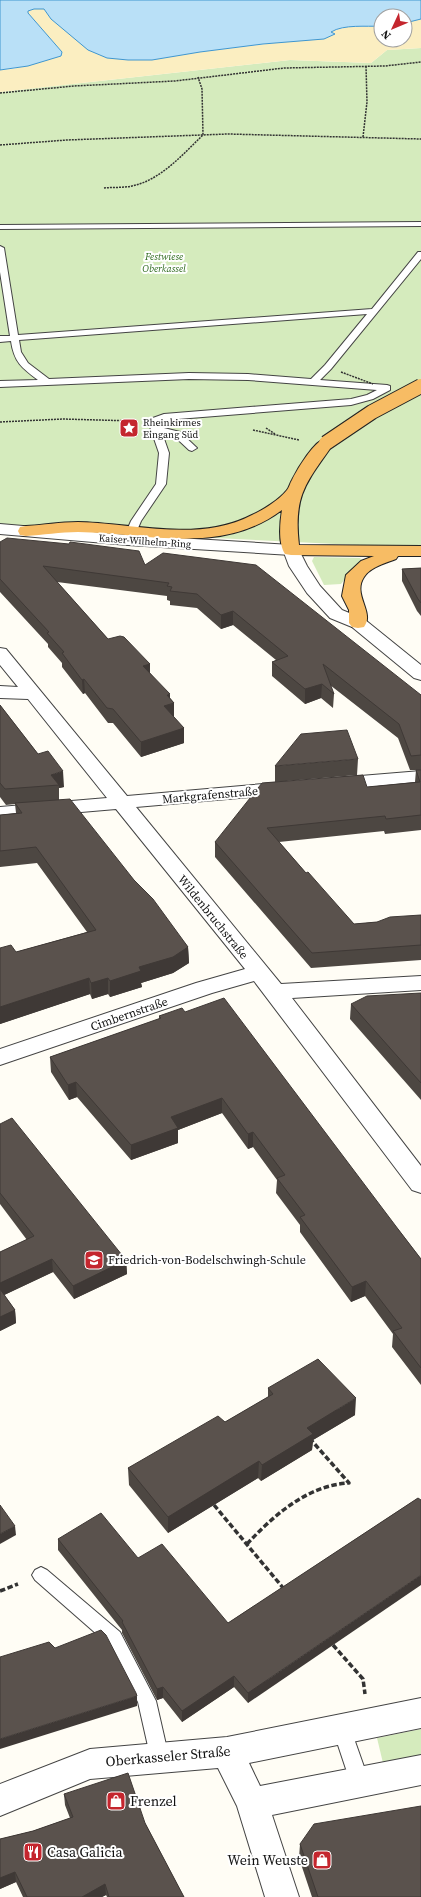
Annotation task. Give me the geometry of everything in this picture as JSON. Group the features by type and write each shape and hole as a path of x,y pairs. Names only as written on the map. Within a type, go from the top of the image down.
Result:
{"highway":[{"path":"421,386 374,410 326,443 308,465 292,494 288,528 291,550 421,551"},
{"path":"130,536 205,533 228,529 257,519 292,494"},
{"path":"358,623 358,610 351,596 355,575 375,560 401,552"}],"street":[{"name":"Kaiser-Wilhelm-Ring","path":"0,529 130,536 291,550"},
{"path":"291,550 298,566 313,589 336,614 358,623 421,674"},
{"name":"Wildenbruchstraße","path":"0,653 258,973 275,992 421,1184"},
{"path":"0,692 33,694"},
{"name":"Markgrafenstraße","path":"0,813 421,777"},
{"name":"Cimbernstraße","path":"0,1057 204,988 258,973"},
{"path":"275,992 421,983"},
{"name":"Oberkasseler Straße","path":"0,1800 90,1764 227,1752 421,1713"},
{"path":"227,1752 252,1803 282,1897"},
{"path":"252,1803 421,1770"}],"lane":[{"path":"0,227 421,224"},
{"path":"0,248 17,352 24,365 47,382"},
{"path":"314,381 421,254"},
{"path":"0,339 374,311"},
{"path":"0,384 189,376 248,377 314,381 387,388 370,397 351,402 164,417 153,421 168,453 160,484 130,536"},
{"path":"156,429 177,434 192,448"},
{"path":"41,1575 114,1638 147,1701 159,1758"},
{"path":"357,1727 359,1781"}],"path":[{"path":"0,93 74,86 175,81 198,77 284,68 366,66 421,62"},
{"path":"363,137 367,102 366,66"},
{"path":"104,188 133,186 146,181 177,159 203,135 202,89 198,77"},
{"path":"0,145 67,140 203,135 421,139"},
{"path":"341,372 375,385"},
{"path":"247,1544 271,1519 288,1506 332,1484 349,1483 312,1441"},
{"path":"214,1505 288,1594"},
{"path":"333,1645 363,1679 357,1727"}],"green space":[{"name":"Festwiese Oberkassel","path":"421,48 421,545 397,547 133,534 0,524 0,92 290,60 371,63 387,50"},
{"path":"314,557 360,558 363,561 353,569 341,584 324,585 312,561"},
{"path":"421,1729 421,1756 383,1763 377,1738"}],"sand":[{"path":"34,9 44,9 51,19 107,58 128,60 152,60 200,52 292,41 335,34 330,32 347,27 373,26 373,48 413,48 413,21 421,19 421,48 387,50 371,63 290,60 0,92 0,70 13,69 61,56 62,52 28,13 28,11"}],"water":[{"path":"0,0 421,0 421,19 413,21 413,8 373,8 373,26 355,26 336,29 331,32 335,34 324,39 263,44 152,60 107,58 88,50 51,19 44,9 34,9 28,11 28,13 62,52 61,56 28,66 0,70"}],"building":[{"path":"7,538 69,544 70,542 139,551 145,565 163,553 256,565 421,695 421,755 411,756 399,724 323,664 334,694 322,684 305,689 272,662 288,656 233,611 221,615 197,594 170,591 172,587 167,586 169,583 43,566 108,639 120,636 124,637 150,664 143,666 170,694 167,695 174,703 164,706 184,728 141,742 113,709 107,708 84,679 82,680 62,653 64,652 47,633 49,632 0,579 0,542"},
{"path":"421,568 421,603 402,569"},
{"path":"0,705 38,754 48,751 63,771 51,775 59,785 5,789 0,783"},
{"path":"347,730 358,759 275,766 301,734"},
{"path":"416,770 421,770 421,815 386,819 385,816 267,828 306,873 308,872 354,924 377,922 390,917 421,915 421,945 312,953 215,842 262,783 363,775 367,787 420,782"},
{"path":"70,799 134,880 153,899 188,947 173,957 139,967 141,971 110,981 108,978 91,983 89,978 0,1007 0,948 11,945 16,952 96,930 36,847 0,851 0,815 22,813 15,803"},
{"path":"421,993 421,1083 351,1004 367,996"},
{"path":"224,998 421,1259 421,1368 393,1331 402,1328 366,1281 352,1287 300,1217 305,1215 277,1178 285,1175 253,1132 248,1134 222,1098 171,1117 178,1128 131,1145 76,1082 68,1085 50,1057 161,1018 159,1016 182,1008 185,1012"},
{"path":"12,1118 126,1260 73,1286 52,1259 0,1283 0,1252 34,1236 0,1193 0,1124"},
{"path":"0,1289 15,1310 0,1317"},
{"path":"318,1359 356,1398 307,1428 313,1434 262,1465 259,1461 168,1517 128,1468 218,1416 225,1422 273,1394 268,1388"},
{"path":"418,1498 421,1500 421,1575 248,1693 234,1676 182,1711 163,1687 157,1689 122,1622 123,1621 58,1539 101,1513 138,1558 162,1544 228,1623"},
{"path":"0,1505 15,1526 0,1534"},
{"path":"101,1630 106,1635 137,1696 0,1739 0,1657 49,1642 55,1648"},
{"path":"128,1773 145,1823 184,1897 109,1897 105,1884 82,1897 27,1897 15,1872 0,1878 0,1839 33,1831 73,1817 64,1794"},
{"path":"421,1806 421,1897 318,1897 300,1844 314,1824"}],"place":[{"name":"Rheinkirmes Eingang Süd","path":"129,428"},
{"name":"Friedrich-von-Bodelschwingh-Schule","path":"94,1260"},
{"name":"Frenzel","path":"116,1801"},
{"name":"Casa Galicia","path":"33,1852"},
{"name":"Wein Weuste","path":"322,1860"}]}
